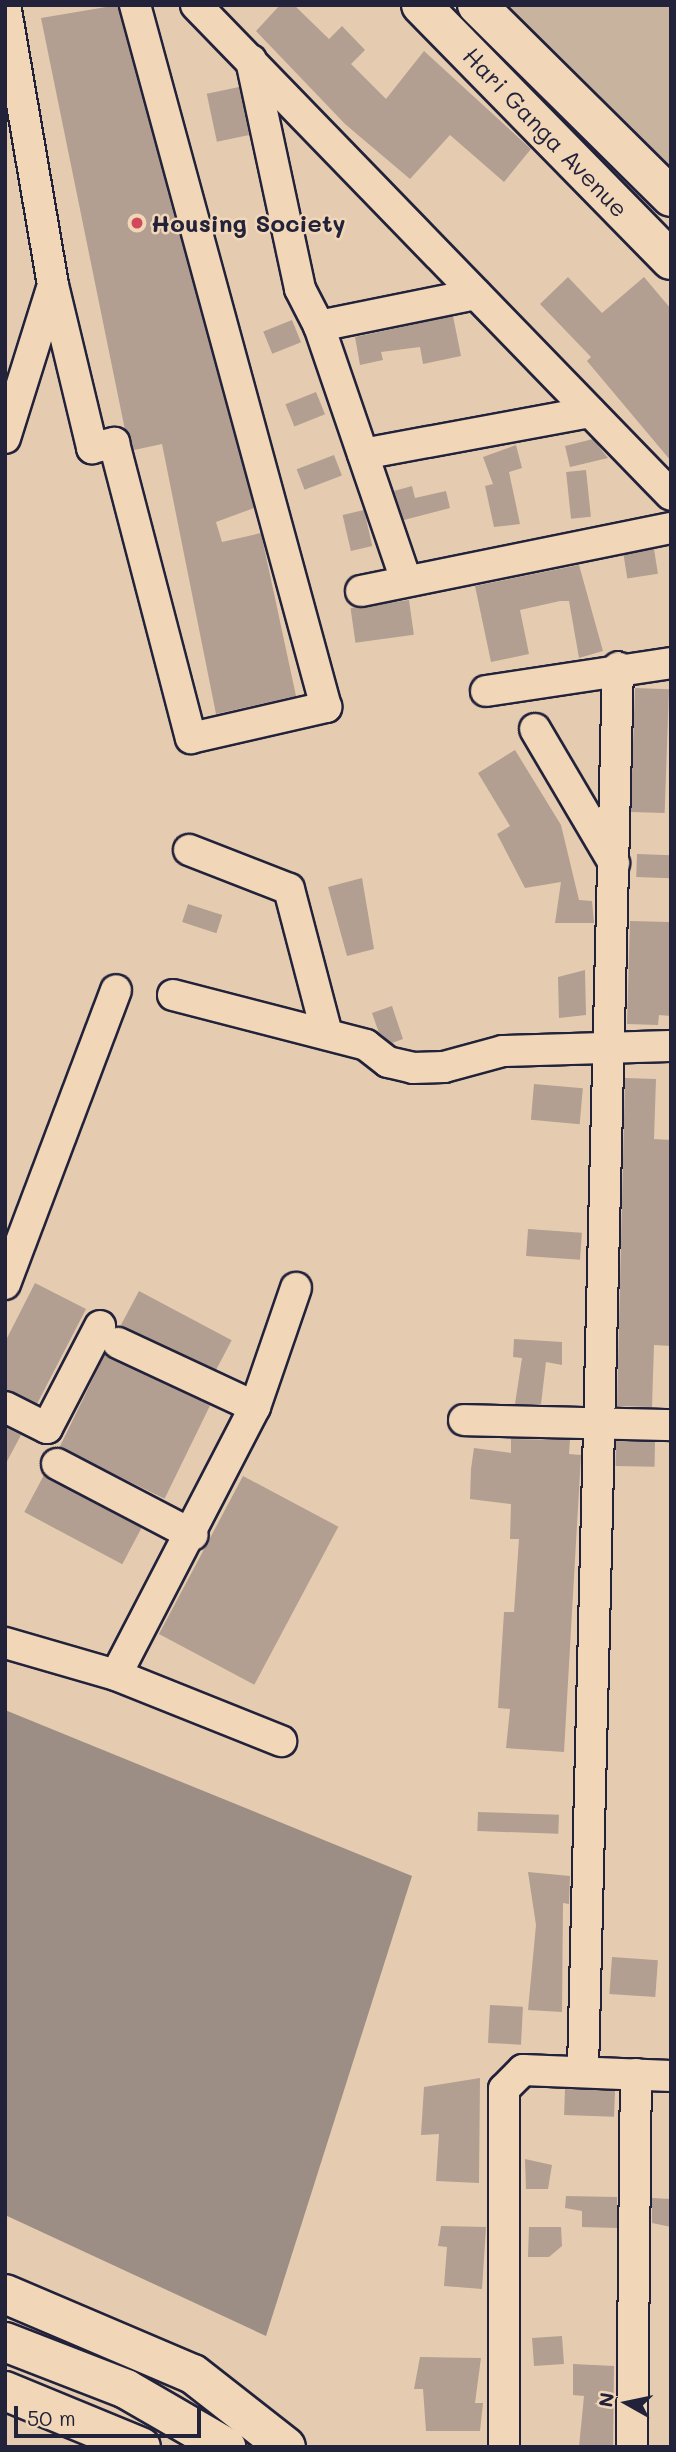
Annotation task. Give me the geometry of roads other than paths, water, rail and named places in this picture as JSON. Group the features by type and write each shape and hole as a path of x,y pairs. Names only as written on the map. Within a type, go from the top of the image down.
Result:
{"street":[{"path":"6,8 53,285 93,448 114,443 191,738 326,707 135,5"},
{"path":"196,5 671,495"},
{"name":"Hari Ganga Avenue","path":"421,5 671,260"},
{"name":"Hari Ganga Avenue","path":"477,5 671,197"},
{"path":"251,60 300,289 319,326 406,580"},
{"path":"5,438 53,285"},
{"path":"319,326 476,294"},
{"path":"363,454 590,412"},
{"path":"361,591 671,528"},
{"path":"486,691 618,667 671,663"},
{"path":"583,2069 618,667"},
{"path":"535,729 614,863"},
{"path":"189,850 289,889 327,1034"},
{"path":"5,1284 116,990"},
{"path":"173,995 327,1034 413,1068 444,1067 503,1051 609,1045 671,1046"},
{"path":"116,1675 193,1535 255,1407 296,1288"},
{"path":"5,1407 47,1427 109,1335 255,1407"},
{"path":"464,1420 671,1425"},
{"path":"57,1464 193,1535"},
{"path":"5,1643 116,1675 281,1741"},
{"path":"504,2447 504,2089 523,2070 583,2069 671,2076"},
{"path":"632,2447 636,2074"},
{"path":"5,2294 193,2374 286,2447"},
{"path":"5,2343 126,2389 226,2447"},
{"path":"5,2391 141,2447"}],"place":[{"name":"Housing Society","path":"137,223"}]}
